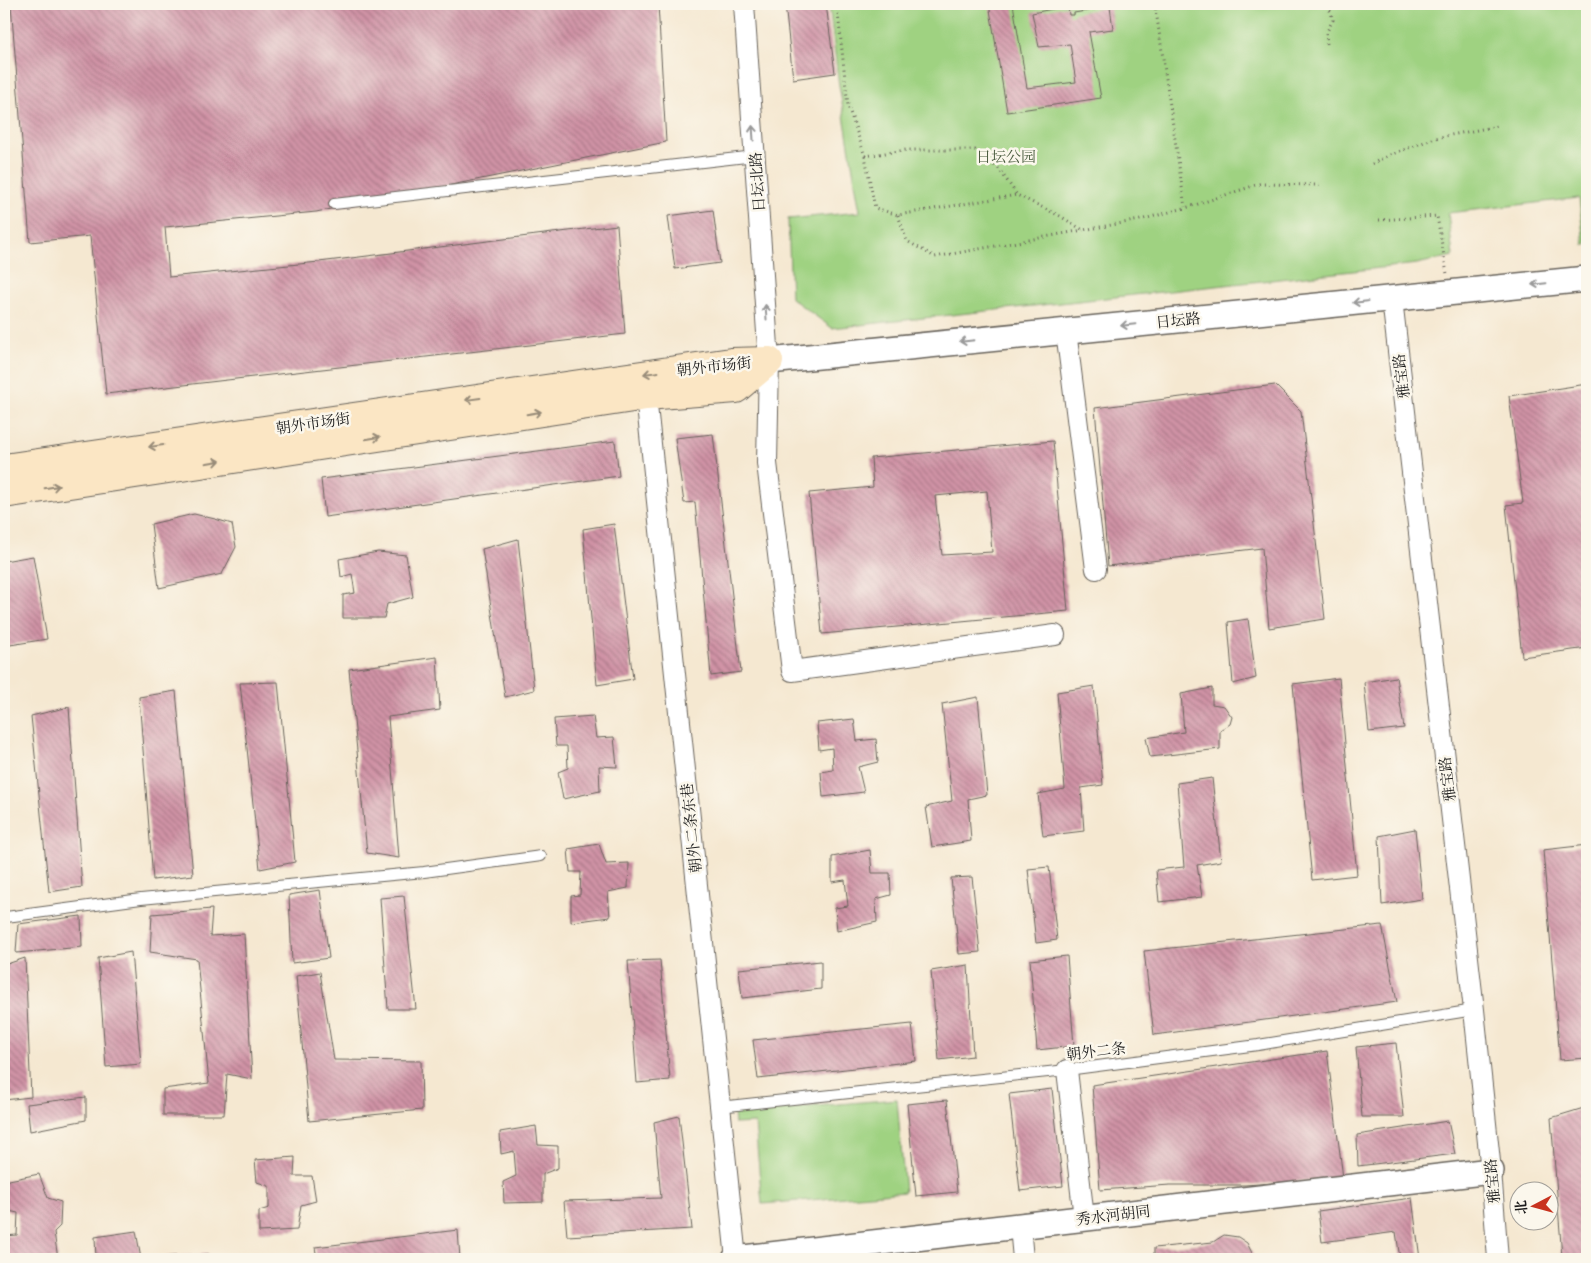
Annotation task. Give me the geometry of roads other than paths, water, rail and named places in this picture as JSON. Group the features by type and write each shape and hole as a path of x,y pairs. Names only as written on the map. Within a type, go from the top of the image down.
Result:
{"main road":[{"name":"朝外市场街","path":"4,494 646,396 736,388 769,361"},
{"name":"朝外市场街","path":"4,468 731,362 769,361"}],"street":[{"name":"日坛北路","path":"744,4 769,361 767,463 792,671 1055,635"},
{"name":"日坛路","path":"769,361 1587,279"},
{"name":"雅宝路","path":"1392,299 1474,1010 1491,1170 1498,1259"},
{"path":"1066,331 1096,569"},
{"name":"朝外二条东巷","path":"646,396 736,1259"},
{"path":"1068,1070 1084,1218"},
{"name":"秀水河胡同","path":"736,1259 1491,1170"},
{"path":"1020,1226 1023,1259"}],"lane":[{"path":"334,204 755,156"},
{"path":"4,919 6,917 141,899 424,872 541,856"},
{"name":"朝外二条","path":"719,1107 1068,1070 1258,1045 1474,1010"}],"park label":[{"name":"日坛公园","path":"1006,156"}]}
